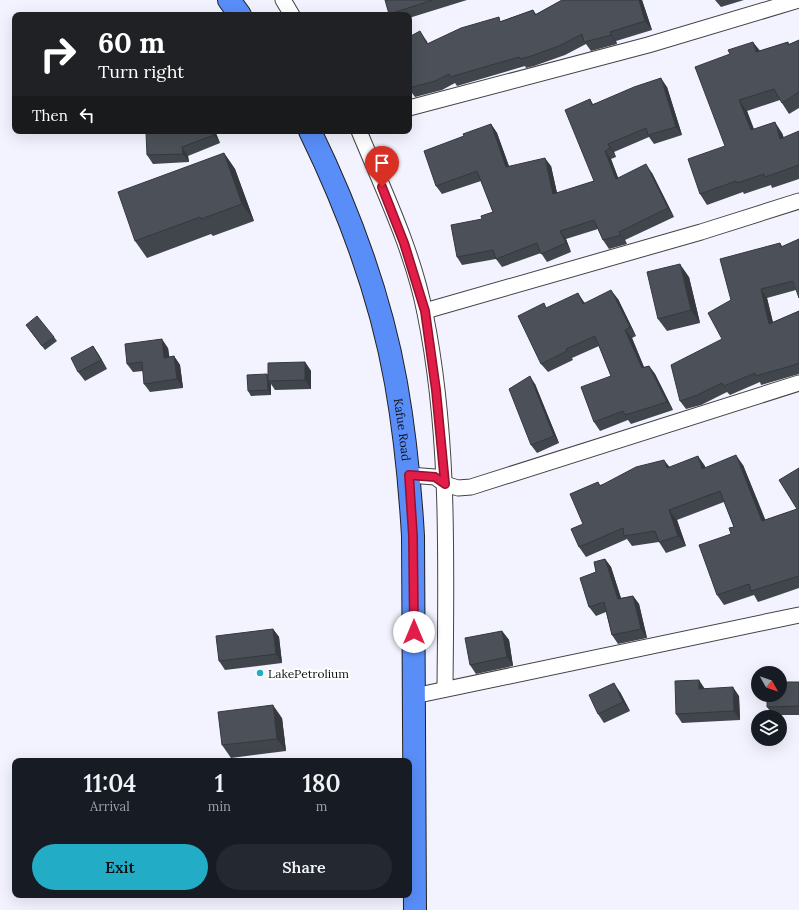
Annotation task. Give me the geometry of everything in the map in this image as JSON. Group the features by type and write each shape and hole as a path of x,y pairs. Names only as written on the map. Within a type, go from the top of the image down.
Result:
{"highway":[{"path":"229,0 238,12"},
{"name":"Kafue Road","path":"311,134 339,195 363,261 384,330 396,382 409,475 413,536 415,910"}],"street":[{"path":"283,0 290,12"},
{"path":"412,107 648,44 799,0"},
{"path":"360,134 404,243 425,311 436,390 445,484 445,690"},
{"path":"425,311 694,234 799,201"},
{"path":"409,475 435,477 445,484 458,488 471,487 799,383"},
{"path":"414,696 799,615"}],"building":[{"path":"385,0 433,0 395,12 388,12"},
{"path":"562,0 639,0 645,21 610,32 611,35 584,42 582,34 559,46 528,57 520,59 519,57 450,77 449,74 435,81 412,87 412,35 420,31 427,44 461,28 499,17 500,22 533,10 535,15"},
{"path":"799,40 799,92 782,103 774,89 739,100 751,130 775,122 780,139 799,131 799,165 765,177 764,174 737,183 736,181 700,194 688,159 725,146 695,67 730,54 728,50 753,42 756,52 788,42 788,45"},
{"path":"661,78 676,127 648,135 646,128 608,144 610,148 605,151 616,179 646,164 668,208 619,232 621,235 603,240 594,220 560,231 566,243 541,254 537,243 496,259 493,250 457,257 451,225 482,219 481,216 493,212 477,171 436,186 424,151 491,124 506,167 545,158 553,194 594,181 565,110 590,99 592,105 634,87"},
{"path":"146,134 214,135 182,147 183,154 147,155"},
{"path":"224,153 242,204 201,219 200,217 135,241 118,192"},
{"path":"799,239 799,298 793,281 761,289 769,324 799,311 799,363 755,376 755,373 724,386 722,383 695,396 680,401 671,365 722,339 708,313 731,300 720,259 780,243 781,247"},
{"path":"680,264 691,310 658,319 647,272"},
{"path":"611,290 630,327 625,330 642,368 649,366 667,402 625,415 623,411 594,422 581,387 611,376 595,336 566,349 567,351 541,364 518,316 544,303 546,308 578,293 583,304"},
{"path":"37,316 54,337 42,346 26,325"},
{"path":"162,339 164,358 174,356 177,379 144,384 142,362 127,364 125,344"},
{"path":"93,346 101,360 78,372 71,358"},
{"path":"305,362 305,380 268,381 268,363"},
{"path":"267,374 268,390 248,391 247,375"},
{"path":"530,376 554,436 531,445 509,389"},
{"path":"736,455 762,521 797,509 779,480 799,468 799,576 751,591 749,584 717,595 699,545 731,534 729,528 734,527 720,491 669,510 678,536 659,542 655,531 624,536 623,528 579,547 571,529 583,524 570,494 598,482 600,486 636,467 664,460 667,468 698,456 702,469"},
{"path":"605,559 618,599 633,596 641,629 612,635 604,602 589,607 580,578 596,572 594,562"},
{"path":"273,629 276,654 219,661 216,636"},
{"path":"502,631 507,657 470,665 465,638"},
{"path":"699,680 699,689 733,687 734,711 676,714 675,681"},
{"path":"787,682 799,682 799,706 767,707 767,702 787,702"},
{"path":"614,683 623,702 598,714 589,695"},
{"path":"273,705 277,739 222,745 218,712"}],"place":[{"name":"LakePetrolium","path":"260,673"}],"route":[{"path":"382,187 404,243 425,311 436,390 445,484 435,477 409,475 413,536 414,632"}]}
